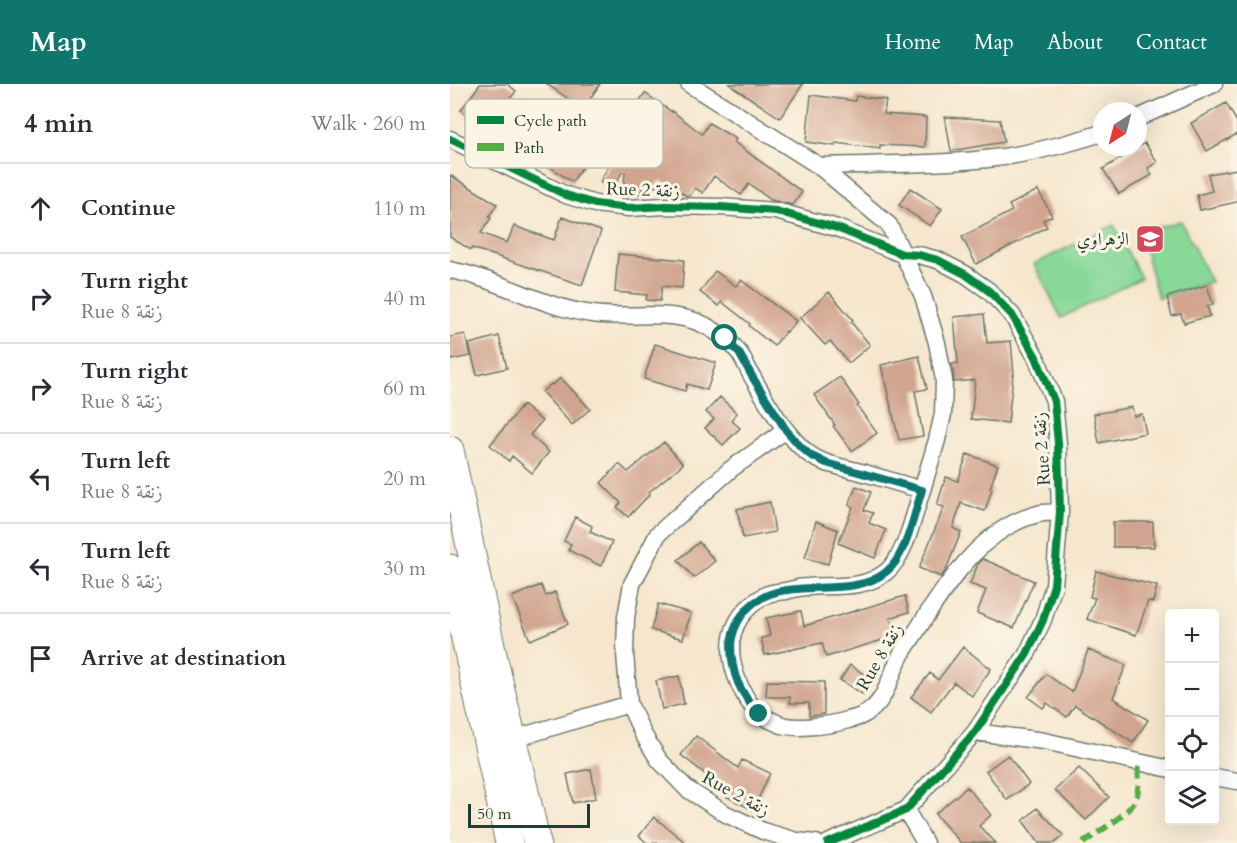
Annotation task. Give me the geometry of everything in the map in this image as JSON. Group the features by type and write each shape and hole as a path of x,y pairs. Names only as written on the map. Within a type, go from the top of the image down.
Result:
{"main road":[{"path":"450,450 492,651 537,843"},
{"path":"450,568 509,843"}],"street":[{"name":"Rue 8 زنقة","path":"689,84 819,166 889,225 923,296 938,343 944,380 943,414 937,440 900,556 885,574 862,584 807,587 767,594 748,606 736,624 731,660 746,699 759,714 782,726 811,727 839,723 865,715 880,701 901,654 957,572 977,550 1016,522 1040,513 1060,513"},
{"path":"1147,114 1214,84"},
{"path":"819,166 939,162 1004,157 1093,136"},
{"name":"Rue 2 زنقة","path":"451,138 465,145"},
{"name":"Rue 2 زنقة","path":"512,168 566,195 595,204 629,208 720,207 776,211 837,228 902,254 919,255 938,260 989,291 1012,315 1036,357 1054,401 1060,513 1054,585 1043,620 1027,654 975,732 906,810 828,843"},
{"path":"450,270 471,273 567,309 593,315 665,315 691,320 710,327 725,338 739,353 786,430 810,455 826,463 922,490"},
{"name":"Rue 2 زنقة","path":"786,430 731,469 658,534 632,584 626,617 625,653 629,704 643,734 659,760 687,789 726,814 763,831 797,841 816,843"},
{"path":"513,739 629,704"},
{"path":"975,732 1044,741 1165,768"},
{"path":"1219,778 1237,782"},
{"path":"906,810 926,843"}],"green space":[{"path":"1181,221 1211,282 1158,298 1140,232"},
{"path":"1114,225 1141,278 1061,318 1034,264"}],"building":[{"path":"480,84 507,84 516,91 510,99 469,99"},
{"path":"547,84 600,84 590,99 569,99"},
{"path":"729,84 803,84 780,118"},
{"path":"645,93 654,99 641,99"},
{"path":"811,95 855,101 856,96 886,100 884,114 926,117 925,147 880,145 880,149 836,143 835,146 806,142"},
{"path":"1226,103 1237,122 1237,134 1207,151 1191,123"},
{"path":"663,106 702,134 709,123 736,139 734,142 802,192 793,205 771,200 749,184 741,195 714,176 703,193 695,188 690,196 660,180 655,187 646,182 639,194 624,185 625,172 622,172 613,190 600,182 608,168 663,168"},
{"path":"945,117 1000,120 1004,142 951,151"},
{"path":"1147,146 1157,162 1148,168 1152,175 1119,194 1103,169 1124,156 1147,156"},
{"path":"552,168 582,168 572,182"},
{"path":"1237,169 1237,202 1200,210 1197,195 1212,191 1208,174"},
{"path":"450,175 497,204 481,233 507,243 514,226 554,240 562,217 601,231 582,285 472,248 471,250 450,237"},
{"path":"910,188 942,209 930,226 899,205"},
{"path":"1038,190 1052,216 1043,220 1047,227 976,264 962,237 1012,211 1009,205"},
{"path":"618,254 684,260 682,288 662,286 660,301 646,300 647,295 615,292"},
{"path":"715,271 736,286 741,280 796,321 774,346 722,302 719,306 700,292"},
{"path":"1207,285 1213,304 1207,306 1210,316 1184,323 1181,314 1172,316 1167,297"},
{"path":"829,292 853,320 851,322 870,345 849,363 830,341 825,345 800,318"},
{"path":"984,314 987,343 1011,341 1014,375 1008,423 971,419 975,380 954,382 952,364 958,363 954,317"},
{"path":"465,334 471,356 450,360 450,337"},
{"path":"499,336 507,368 477,375 469,344"},
{"path":"655,344 716,363 707,390 687,384 685,391 644,379"},
{"path":"919,356 927,389 915,391 923,436 899,440 881,365"},
{"path":"840,377 859,405 857,406 877,433 852,451 814,395"},
{"path":"561,378 590,409 572,425 542,392"},
{"path":"720,397 737,413 731,420 740,428 723,445 705,428 714,419 706,412"},
{"path":"523,405 542,421 530,435 549,452 532,473 512,456 509,461 490,445"},
{"path":"1132,407 1134,416 1142,414 1146,433 1099,443 1094,414"},
{"path":"664,442 683,464 649,492 650,494 628,517 617,507 621,503 601,483 619,464 628,472"},
{"path":"967,454 998,465 985,511 961,503 953,528 961,532 941,577 919,568 944,507 937,505 946,477 958,481"},
{"path":"856,486 871,492 864,510 873,513 869,523 886,530 875,558 838,543 853,507 849,505"},
{"path":"770,502 775,532 743,538 737,509"},
{"path":"575,517 592,526 590,532 612,542 601,566 568,550 571,544 564,541"},
{"path":"816,521 838,530 828,564 805,558"},
{"path":"1113,522 1153,522 1154,547 1113,547"},
{"path":"699,542 715,561 694,578 678,560"},
{"path":"983,559 1034,581 1014,628 977,613 986,590 970,584 978,564"},
{"path":"1096,571 1157,586 1153,602 1148,601 1136,635 1087,619 1095,598 1090,597"},
{"path":"541,585 546,596 555,592 568,624 530,640 512,597"},
{"path":"905,596 909,612 890,618 896,636 826,657 822,643 765,655 761,638 770,636 766,618 801,611 804,626"},
{"path":"658,604 691,613 683,639 651,630"},
{"path":"963,647 991,669 972,696 954,682 931,712 911,697 930,673 938,680"},
{"path":"1088,650 1126,665 1113,698 1148,720 1133,743 1075,705 1067,717 1047,703 1043,708 1028,697 1046,674 1072,692"},
{"path":"850,665 874,681 864,695 840,680"},
{"path":"679,676 684,704 662,709 656,681"},
{"path":"767,681 824,682 824,714 809,716 809,703 790,703 790,697 766,697"},
{"path":"696,736 738,768 742,760 770,773 753,810 725,796 727,791 681,755"},
{"path":"1008,755 1029,784 1007,800 986,771"},
{"path":"1079,768 1109,797 1086,820 1055,790"},
{"path":"591,769 596,798 573,803 567,774"},
{"path":"967,787 991,815 979,826 996,843 961,843 935,814"},
{"path":"1037,808 1063,835 1055,843 1039,843 1023,821"},
{"path":"654,817 686,843 647,843 639,836"}],"marked path":[{"path":"1083,843 1119,818 1135,801 1138,792 1139,763"}],"cycle path":[{"path":"450,139 465,146"},
{"path":"510,168 566,195 595,204 629,208 720,207 776,211 837,228 902,254 919,255 938,260 965,274 989,291 1012,315 1036,357 1054,401 1060,512 1054,585 1043,620 1027,654 975,732 906,810 828,843"}],"place":[{"name":"الزهراوي","path":"1150,239"}],"route":[{"path":"725,338 739,353 786,430 810,455 826,463 922,490 900,556 885,574 862,584 807,587 767,594 748,606 736,624 731,660 746,699 759,714"}]}
